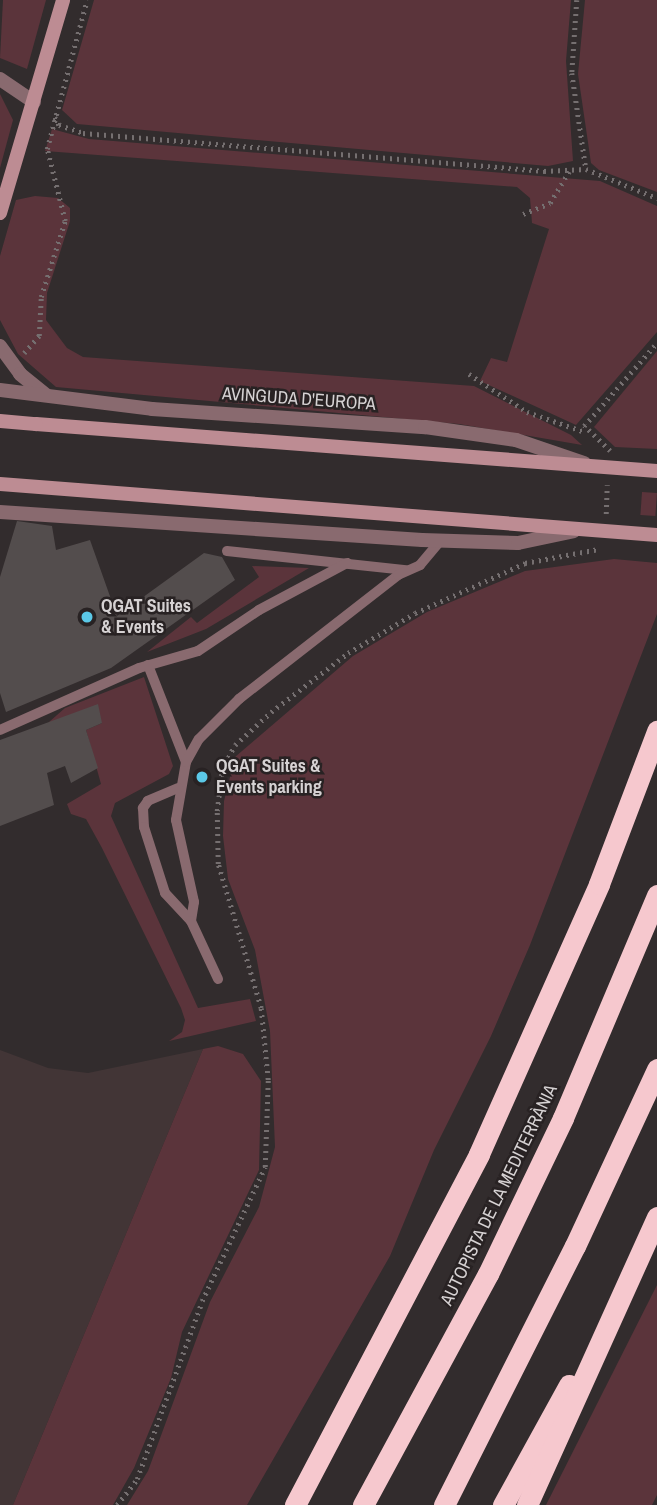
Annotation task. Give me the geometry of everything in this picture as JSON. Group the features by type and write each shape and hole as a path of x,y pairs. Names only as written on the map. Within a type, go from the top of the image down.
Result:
{"highway":[{"path":"295,1505 479,1154 599,884 657,731"},
{"name":"AUTOPISTA DE LA MEDITERRÀNIA","path":"363,1505 488,1274 563,1118 657,895"},
{"path":"443,1505 575,1246 657,1069"},
{"path":"527,1505 657,1217"},
{"path":"503,1505 629,1275"},
{"path":"287,1505 320,1458"}],"street":[{"path":"0,213 63,0"},
{"path":"0,79 34,102"},
{"path":"0,346 16,369 47,396"},
{"name":"AVINGUDA D'EUROPA","path":"0,390 152,409 425,427 516,440 592,466"},
{"name":"AVINGUDA D'EUROPA","path":"0,421 657,471"},
{"path":"0,484 657,535"},
{"path":"0,512 235,531 440,541 519,543 583,529"}],"lane":[{"path":"191,921 194,902 176,821 178,788 186,762 199,739 239,699 407,570 420,565 440,541"},
{"path":"228,551 407,570"},
{"path":"0,730 148,665 218,642 259,610 347,563"},
{"path":"148,665 186,762"},
{"path":"178,788 149,801 143,808 144,827 165,893 191,921 218,979"}],"path":[{"path":"16,369 17,360 39,336 41,297 65,220 47,149 87,0"},
{"path":"577,0 572,73 586,169"},
{"path":"55,117 59,125 83,133 569,170 586,169 657,198"},
{"path":"523,214 550,203 569,170"},
{"path":"585,432 584,426 657,343"},
{"path":"117,1505 136,1479 202,1301 265,1167 268,1080 261,1008 218,864 216,811 222,770 235,745 262,720 348,653 415,613 510,569 596,552 603,546 608,531 615,468 606,444 585,432 527,412 469,374"}],"shaded area":[{"path":"3,0 46,0 27,69 0,58"},
{"path":"94,0 571,0 566,61 573,161 548,166 77,124 62,110"},
{"path":"585,0 657,0 657,192 599,170 591,163 578,74"},
{"path":"0,94 13,120 0,168"},
{"path":"52,129 89,139 600,181 657,206 657,332 576,425 480,381 491,358 507,362 549,229 532,223 530,198 517,187 45,151"},
{"path":"35,196 58,198 70,208 70,221 47,293 46,320 67,348 83,357 474,386 571,435 582,445 459,424 56,387 18,354 0,320 0,256 16,200"},
{"path":"657,351 657,449 615,447 594,427"},
{"path":"642,492 657,493 655,516 640,515"},
{"path":"614,559 657,563 657,614 530,945 491,1036 434,1150 390,1256 247,1505 127,1505 148,1471 210,1302 259,1207 275,1147 270,1031 255,950 228,879 223,836 224,801 235,757 353,656 427,612 525,571"},
{"path":"252,566 309,568 206,629 147,652 191,617 197,623 259,577"},
{"path":"144,677 173,766 169,774 115,803 111,816 198,1008 250,999 256,1021 169,1041 182,1032 185,1020 181,1008 86,819 71,814 67,804 101,784 86,730 102,723 49,722 65,708"},
{"path":"218,1046 243,1054 261,1081 259,1170 182,1332 171,1378 134,1468 113,1505 13,1505 203,1049"},
{"path":"203,1049 13,1505 0,1505 0,1050 48,1068 88,1073"},
{"path":"657,1285 657,1495 652,1505 546,1505"}],"building":[{"path":"17,521 52,526 56,550 90,540 117,616 204,553 222,557 235,580 111,668 6,712 0,693 0,577"},
{"path":"98,704 102,723 86,730 98,768 71,783 65,766 47,773 54,805 0,826 0,740"}],"place":[{"name":"QGAT Suites & Events","path":"87,617"},
{"name":"QGAT Suites & Events parking","path":"202,777"}]}
